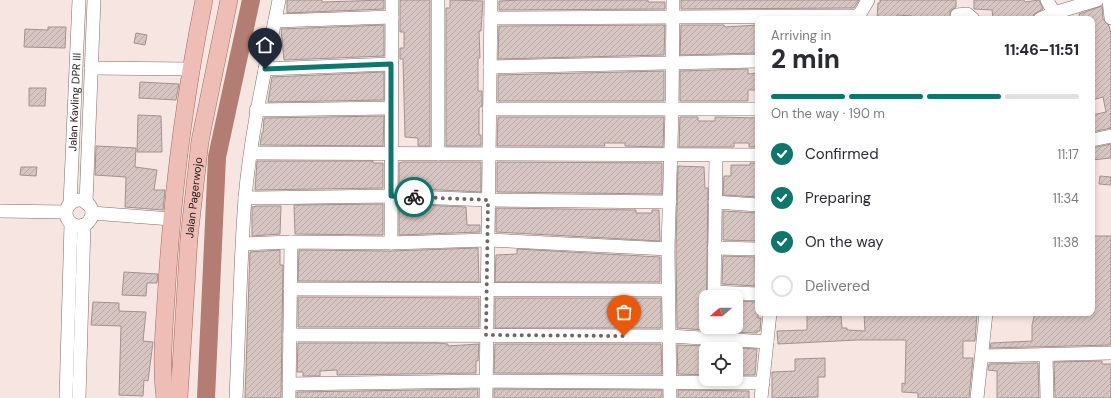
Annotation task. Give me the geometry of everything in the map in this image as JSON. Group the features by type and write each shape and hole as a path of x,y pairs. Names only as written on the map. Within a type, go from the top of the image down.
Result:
{"main road":[{"name":"Jalan Pagerwojo","path":"165,398 162,377 171,219 190,69 204,0"},
{"name":"Jalan Pagerwojo","path":"179,398 189,238 200,141 229,0"},
{"path":"164,333 182,333"}],"street":[{"name":"Jalan Kavling DPR III","path":"66,398 79,0"},
{"name":"Jalan Kavling DPR III","path":"89,208 91,68 94,0"},
{"path":"236,398 245,198 256,110 279,0"},
{"path":"391,243 392,0"},
{"path":"438,0 438,154"},
{"path":"486,398 491,0"},
{"path":"670,398 668,249 673,0"},
{"path":"859,16 868,0"},
{"path":"1047,0 1054,13"},
{"path":"1047,16 1097,0"},
{"path":"1109,0 1111,18"},
{"path":"957,15 967,14 969,16"},
{"path":"275,21 392,17"},
{"path":"491,18 755,17"},
{"path":"490,67 755,61"},
{"path":"265,69 391,64"},
{"path":"91,68 190,69"},
{"path":"256,110 392,108"},
{"path":"489,109 755,110"},
{"path":"1095,139 1111,136"},
{"path":"250,153 489,153 755,156"},
{"path":"714,290 716,156"},
{"path":"245,198 391,196 488,200 670,202"},
{"path":"73,216 78,200 89,208 171,219"},
{"path":"715,202 755,205"},
{"path":"0,211 73,216 90,219 89,208"},
{"name":"Jalan Kavling DPR III","path":"73,216 79,398"},
{"path":"242,244 291,242 391,243 488,240 668,249"},
{"path":"289,398 291,242"},
{"path":"714,248 755,249"},
{"path":"290,289 668,290"},
{"path":"743,294 755,294"},
{"path":"761,398 770,316"},
{"path":"977,398 986,316"},
{"path":"290,335 669,336 699,333"},
{"path":"724,334 767,342"},
{"path":"982,356 1111,353"},
{"path":"1046,355 1047,398"},
{"path":"289,384 487,380 763,383"}],"building":[{"path":"287,0 322,0 322,2 384,0 384,9 287,13"},
{"path":"400,0 430,0 430,146 418,146 418,138 405,137 403,59 400,59 400,48 404,48 404,32 400,32"},
{"path":"450,0 483,1 481,31 479,31 480,58 478,58 478,91 482,91 482,106 479,108 479,135 481,135 481,146 446,146 446,8 450,8"},
{"path":"648,0 648,2 665,2 665,9 499,10 499,1"},
{"path":"681,0 859,0 854,8 681,9"},
{"path":"880,0 956,0 956,7 950,11 950,16 877,16 878,3 880,3"},
{"path":"974,0 1024,0 1025,2 1039,0 1043,9 1033,16 993,16 992,10 974,9"},
{"path":"1102,6 1103,19 1109,26 1111,33 1111,128 1095,131 1095,114 1106,112 1103,97 1095,99 1095,16 1079,16 1079,14"},
{"path":"384,25 384,56 284,60 281,29"},
{"path":"665,25 664,55 498,59 499,26"},
{"path":"681,25 724,25 725,27 755,25 755,53 680,55"},
{"path":"48,27 66,27 65,48 24,47 25,29 48,30"},
{"path":"136,33 147,35 145,45 134,43"},
{"path":"748,69 748,74 755,73 755,90 748,90 748,101 680,101 680,71"},
{"path":"664,71 664,101 498,101 498,75"},
{"path":"384,72 384,100 268,102 272,77"},
{"path":"140,82 179,84 176,100 139,98"},
{"path":"29,88 46,88 45,106 29,106"},
{"path":"138,115 161,116 162,152 137,152"},
{"path":"384,116 383,146 260,145 263,133 264,118"},
{"path":"498,117 664,117 663,147 625,146 625,143 604,143 605,146 497,146"},
{"path":"680,117 698,117 698,121 715,121 715,117 755,118 755,147 749,147 749,143 734,143 734,147 679,147"},
{"path":"1111,144 1111,158 1095,160 1095,147"},
{"path":"96,146 136,148 135,167 157,170 154,190 165,190 163,210 125,207 126,177 95,175"},
{"path":"257,161 373,161 373,163 383,163 383,188 255,190"},
{"path":"481,162 481,192 399,188 399,163"},
{"path":"497,162 662,163 662,194 497,192"},
{"path":"750,163 755,163 755,197 723,195 724,176 731,176 731,165 750,165"},
{"path":"678,166 704,167 705,188 708,188 707,290 699,290 699,330 677,328 676,247"},
{"path":"21,167 37,167 36,176 20,175"},
{"path":"1100,176 1111,177 1111,185 1099,184"},
{"path":"383,204 383,235 295,234 294,205"},
{"path":"399,204 466,207 467,225 480,225 480,232 399,235"},
{"path":"281,206 280,234 252,236 252,207"},
{"path":"496,208 636,210 636,213 652,213 652,210 659,210 660,241 496,232"},
{"path":"723,211 755,213 755,241 723,240"},
{"path":"1095,236 1111,236 1111,345 990,348 991,343 1032,341 1032,325 1034,316 1095,316"},
{"path":"478,248 479,282 298,281 299,250 391,251"},
{"path":"517,249 660,257 660,282 495,282 496,255 517,254"},
{"path":"280,250 280,265 283,265 281,398 245,398 250,252"},
{"path":"723,256 755,257 755,286 722,284"},
{"path":"124,272 158,274 157,283 147,283 146,296 122,295"},
{"path":"298,297 479,298 479,327 298,327"},
{"path":"495,298 661,298 661,328 495,328"},
{"path":"743,301 755,302 755,316 761,318 760,331 757,331 757,333 743,333"},
{"path":"93,302 119,303 119,311 146,312 143,341 153,342 148,381 144,380 143,396 119,395 121,326 91,325"},
{"path":"807,316 841,316 842,328 847,328 847,330 865,331 864,316 977,316 975,341 963,341 963,358 973,358 969,398 918,398 918,393 902,392 902,383 905,384 906,340 857,340 778,344 777,331 807,330"},
{"path":"298,343 437,343 448,344 448,346 479,344 478,361 476,361 476,373 337,375 337,370 320,371 320,376 303,376 303,372 297,372"},
{"path":"495,344 661,344 662,374 494,373"},
{"path":"677,345 699,346 699,375 678,374"},
{"path":"743,348 757,349 755,375 743,375"},
{"path":"825,358 825,377 818,377 818,397 772,398 772,372 795,371 795,359"},
{"path":"1102,361 1102,364 1111,364 1111,398 1055,398 1054,362"},
{"path":"1038,363 1039,398 997,398 997,371 988,370 989,364"},
{"path":"478,389 478,398 297,398 297,392"},
{"path":"494,389 662,390 662,398 494,398"},
{"path":"678,390 749,391 749,398 678,398"}],"waterway":[{"path":"206,398 217,157 251,0"}],"way so far":[{"path":"414,197 488,200 486,335 624,336"}],"route":[{"path":"265,69 391,64 391,196 414,197"}]}
